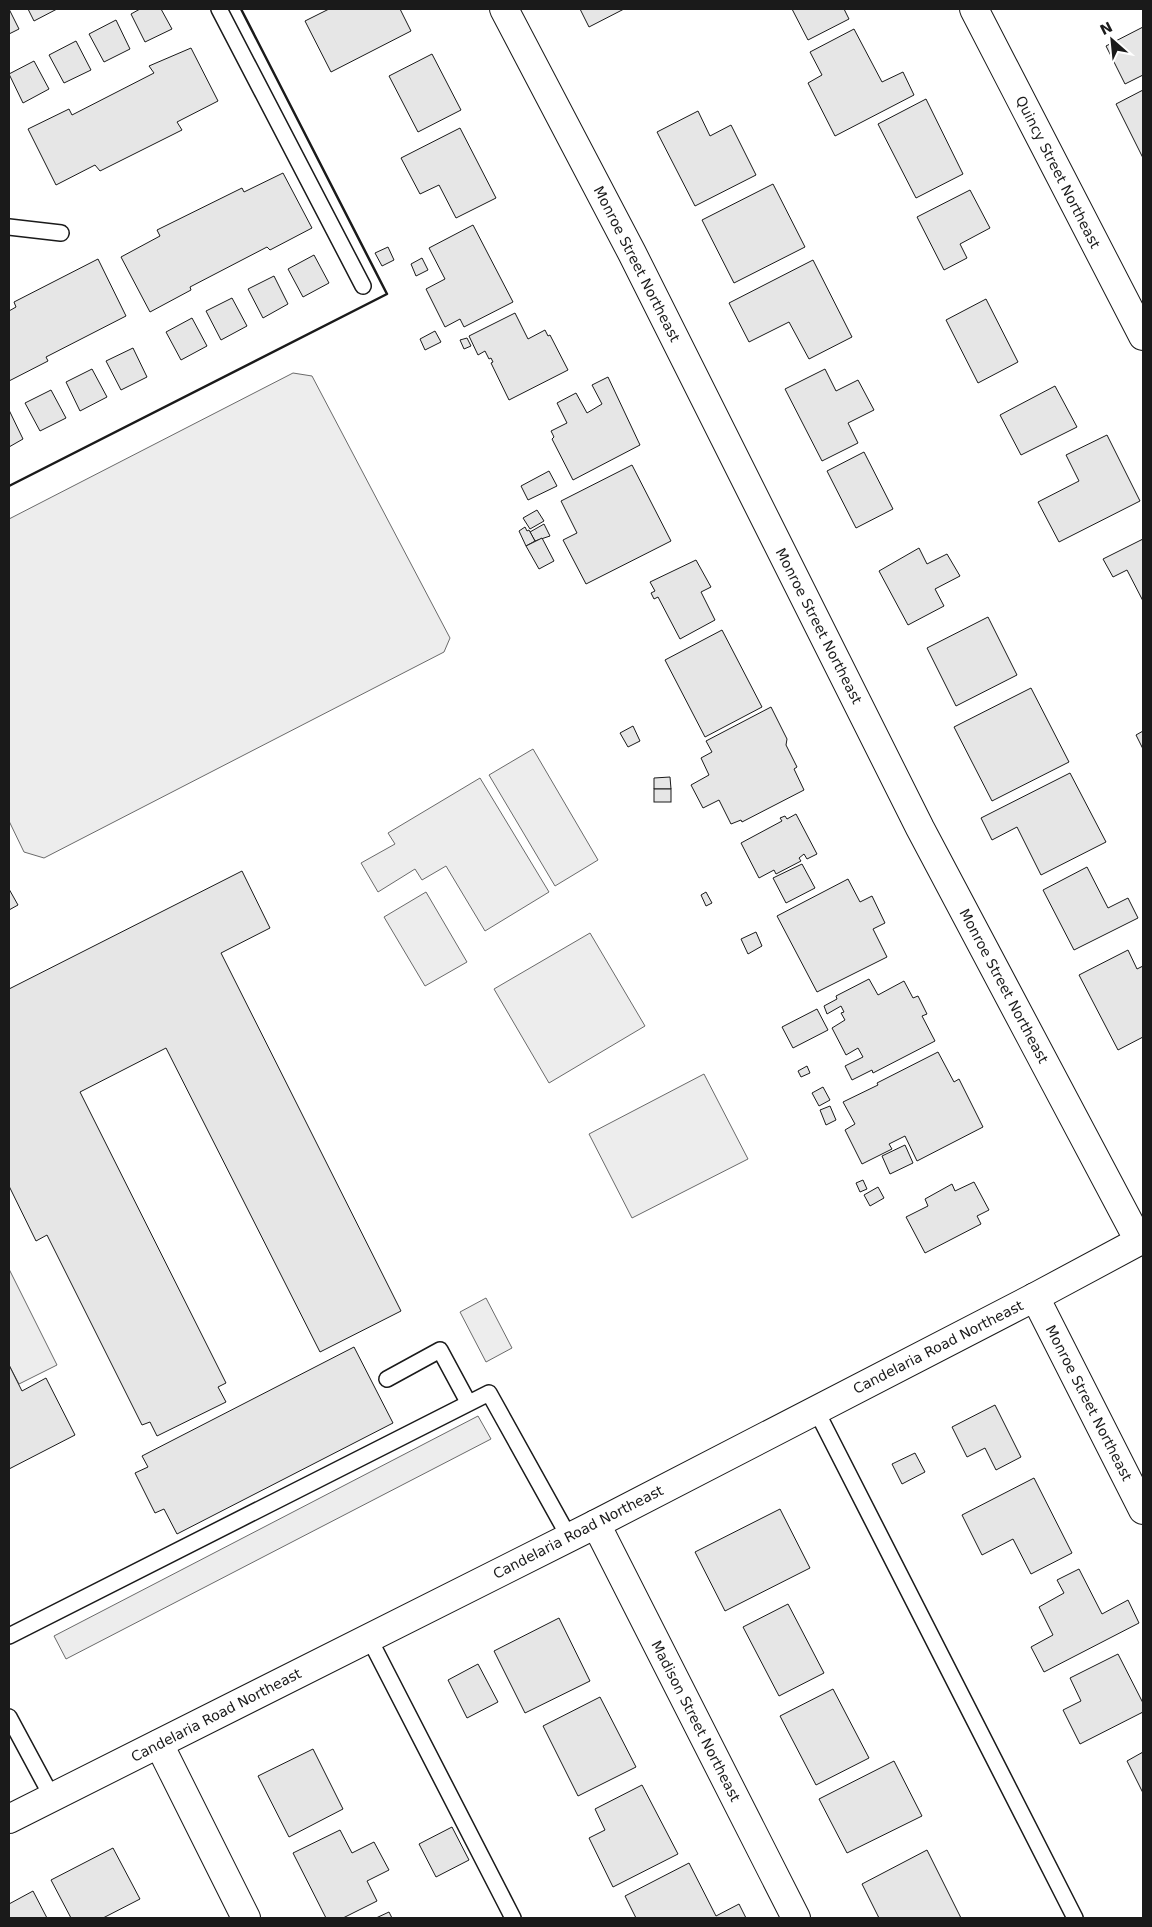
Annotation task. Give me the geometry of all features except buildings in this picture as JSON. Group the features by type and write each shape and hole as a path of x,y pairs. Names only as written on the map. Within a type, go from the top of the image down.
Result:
{"street":[{"name":"Monroe Street Northeast","path":"504,9 632,253 920,828 1141,1240"},
{"name":"Quincy Street Northeast","path":"974,9 1143,336"},
{"name":"Candelaria Road Northeast","path":"9,1819 596,1524 1035,1297 1141,1240"},
{"name":"Monroe Street Northeast","path":"1035,1297 1143,1510"},
{"name":"Madison Street Northeast","path":"596,1524 796,1918"},
{"path":"159,1744 246,1918"}],"lane":[{"path":"219,9 363,286"},
{"path":"9,227 61,233"},
{"path":"387,1379 440,1350 468,1402"},
{"path":"9,1636 489,1393 569,1537"},
{"path":"816,1410 1075,1918"},
{"path":"369,1638 513,1918"},
{"path":"9,1717 52,1797"}],"shaded area":[{"path":"293,373 312,376 450,638 444,652 44,858 24,852 9,821 9,519"},
{"path":"533,749 598,860 555,886 489,775"},
{"path":"480,778 549,892 485,931 446,866 422,880 415,869 378,892 361,863 395,844 388,833"},
{"path":"426,892 467,962 425,986 384,917"},
{"path":"590,933 645,1026 549,1083 494,989"},
{"path":"704,1074 748,1159 632,1218 589,1134"},
{"path":"9,1269 57,1365 19,1384 9,1365"},
{"path":"486,1298 512,1348 486,1362 460,1312"},
{"path":"478,1416 491,1439 66,1659 54,1636"}],"wall":[{"path":"9,486 387,294 241,9"}]}
